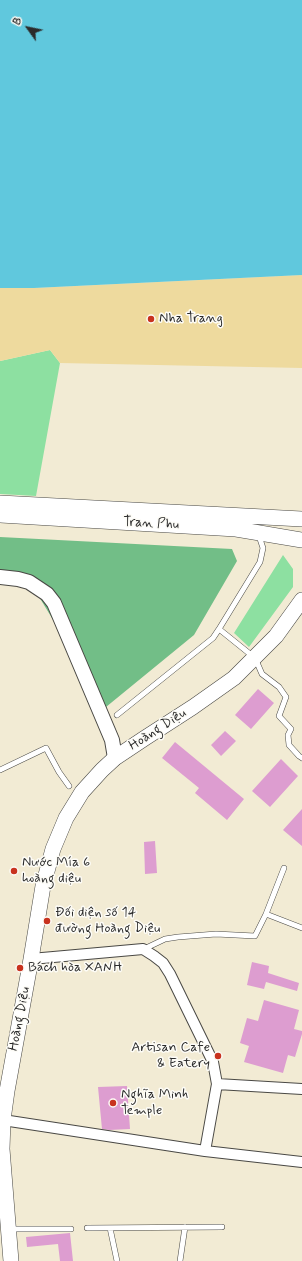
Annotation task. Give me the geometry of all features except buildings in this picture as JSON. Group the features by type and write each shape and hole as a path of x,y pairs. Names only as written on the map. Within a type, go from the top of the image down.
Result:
{"main road":[{"name":"Tran Phu","path":"0,502 302,519"},
{"name":"Tran Phu","path":"0,515 236,529 302,540"},
{"path":"278,536 296,544 302,550"},
{"name":"Hoàng Diệu","path":"11,1261 3,1156 3,1120 12,1059 31,960 43,886 53,849 66,818 82,792 115,758 234,678 276,636 300,602"}],"street":[{"path":"0,577 29,582 47,594 54,603 112,740 115,758"},
{"path":"31,960 143,949 163,963 170,974 213,1062 217,1084 205,1151"},
{"path":"217,1084 302,1089"},
{"path":"3,1120 205,1151 302,1162"}],"lane":[{"path":"117,715 213,638 260,562 263,548 260,538 256,532"},
{"path":"219,629 255,658 262,674 279,687 286,697 279,716 291,729 288,735 289,745 298,756 302,758"},
{"path":"0,770 46,748 59,772 69,786"},
{"path":"143,949 165,939 178,937 216,934 255,936 266,914 284,868"},
{"path":"266,914 302,928"},
{"path":"87,1228 222,1226"},
{"path":"180,1261 185,1227"},
{"path":"110,1228 117,1261"},
{"path":"9,1229 71,1229"}],"green space":[{"path":"50,350 60,363 36,496 0,494 0,361"},
{"path":"0,537 232,549 237,561 194,635 106,707 27,577 0,574"},
{"path":"283,555 293,569 293,587 249,647 234,633"}],"sand":[{"name":"Nha Trang","path":"302,275 302,368 60,363 50,350 0,361 0,288 34,288"}],"water":[{"path":"0,0 302,0 302,275 34,288 0,288"}],"place":[{"name":"Nha Trang","path":"151,319"},
{"name":"Nước Mía 6 hoàng diệu","path":"14,871"},
{"name":"Đối diện số 14 đường Hoàng Diệu","path":"47,921"},
{"name":"Bách hòa XANH","path":"20,968"},
{"name":"Artisan Cafe & Eatery","path":"218,1056"},
{"name":"Nghĩa Minh Temple","path":"113,1103"}]}
